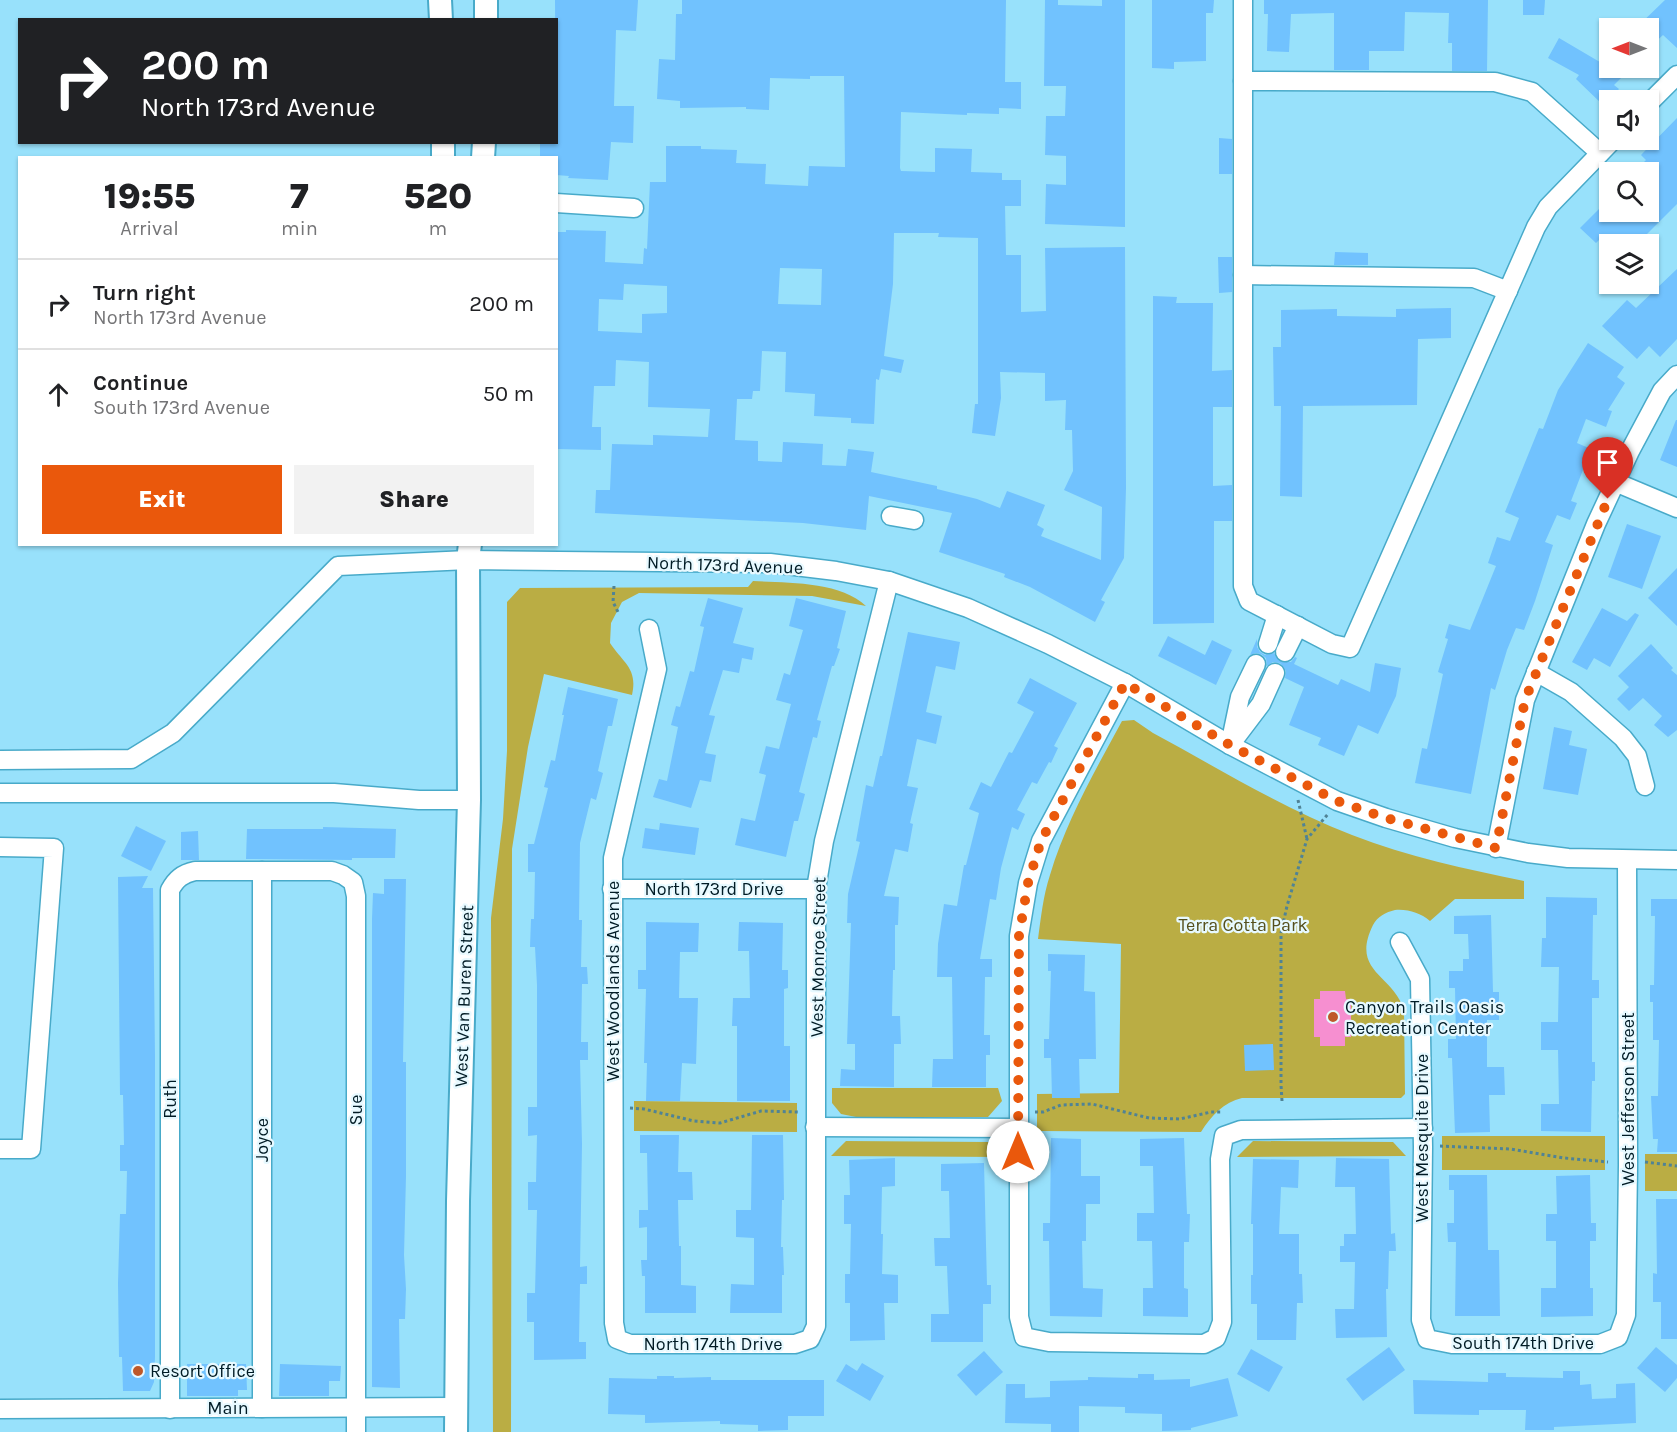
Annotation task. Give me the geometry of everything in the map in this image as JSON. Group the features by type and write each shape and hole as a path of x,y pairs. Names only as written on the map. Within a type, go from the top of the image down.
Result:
{"main road":[{"path":"440,0 441,18"},
{"path":"486,0 486,18"},
{"name":"West Van Buren Street","path":"456,1432 458,1201 469,800 466,550"}],"street":[{"path":"1243,0 1243,586 1249,601 1332,644 1350,648 1536,226 1548,207 1603,150"},
{"path":"1659,93 1677,75"},
{"path":"1243,81 1495,82 1512,85 1532,92 1600,153"},
{"path":"558,203 634,208"},
{"path":"1243,275 1474,278 1508,291"},
{"path":"1496,848 1525,700 1615,482 1648,414 1662,391 1677,375"},
{"path":"1615,482 1677,508"},
{"path":"891,516 914,520"},
{"name":"North 173rd Avenue","path":"0,760 131,759 173,733 338,566 466,550 770,563 836,570 889,581 968,608 1048,644 1125,683 1293,779 1337,801 1386,818 1496,848 1568,858 1677,860"},
{"name":"West Monroe Street","path":"810,1339 816,1326 816,889 824,841 889,581"},
{"path":"1268,644 1277,615"},
{"path":"1285,652 1298,626"},
{"name":"West Woodlands Avenue","path":"617,1340 614,1323 612,889 615,848 657,669 649,629"},
{"path":"1230,745 1240,697 1256,664"},
{"path":"1536,672 1571,692 1623,738 1637,756 1645,786"},
{"path":"1230,745 1261,704 1275,673"},
{"path":"1125,683 1041,841 1028,883 1019,936 1019,1317 1024,1337 1048,1342 1204,1344 1216,1338 1222,1322 1220,1159 1224,1136 1241,1130 1423,1128"},
{"path":"0,793 334,793 419,800 469,800"},
{"path":"0,847 54,848 31,1149 0,1149"},
{"name":"West Jefferson Street","path":"1618,1337 1626,1315 1627,860"},
{"name":"Ruth","path":"170,1409 170,890 175,881 184,874 195,871 262,871"},
{"name":"Sue","path":"262,871 332,871 353,882 356,896 356,1432"},
{"name":"Joyce","path":"262,871 262,1408"},
{"name":"North 173rd Drive","path":"612,889 816,889"},
{"name":"West Mesquite Drive","path":"1400,942 1420,979 1423,1128 1421,1320 1427,1340"},
{"path":"815,1127 1018,1128"},
{"name":"South 174th Drive","path":"1427,1340 1452,1344 1600,1344 1618,1337"},
{"name":"North 174th Drive","path":"617,1340 630,1344 795,1344 810,1339"},
{"name":"Main","path":"0,1409 455,1407"}],"path":[{"path":"614,586 613,602 618,612"},
{"path":"1293,779 1307,839"},
{"path":"1282,1101 1281,933 1307,839 1337,801"},
{"path":"1035,1112 1043,1112 1061,1105 1092,1104 1149,1118 1180,1119 1221,1112"},
{"path":"613,1107 644,1108 694,1121 720,1122 761,1111 799,1112"},
{"path":"1438,1146 1511,1149 1564,1158 1608,1162"},
{"path":"1640,1162 1677,1166"}],"green space":[{"path":"753,581 797,583 828,588 855,598 866,606 812,596 639,593 622,602 611,623 610,643 631,672 632,695 544,674 528,747 512,849 511,1432 493,1432 491,918 503,819 507,751 507,602 520,588 748,587"},
{"name":"Terra Cotta Park","path":"1134,720 1153,733 1251,787 1301,813 1352,835 1416,856 1524,881 1524,899 1455,899 1430,921 1414,912 1395,910 1382,915 1373,925 1367,941 1370,963 1399,998 1404,1010 1405,1094 1401,1098 1242,1098 1218,1110 1201,1132 1037,1131 1037,1094 1119,1093 1121,944 1038,939 1048,883 1064,835 1122,721"},
{"path":"832,1088 998,1088 1002,1101 988,1117 856,1117 841,1114 832,1103"},
{"path":"634,1101 797,1103 797,1132 634,1131"},
{"path":"1442,1136 1605,1136 1605,1170 1442,1170"},
{"path":"846,1141 988,1142 1003,1157 831,1156"},
{"path":"1253,1141 1393,1142 1406,1156 1237,1157"},
{"path":"1645,1154 1677,1154 1677,1191 1645,1191"}],"shaded area":[{"path":"1320,991 1345,991 1346,999 1351,999 1351,1037 1345,1037 1345,1046 1320,1046 1320,1037 1314,1037 1314,999 1320,999"}],"building":[{"path":"555,0 638,0 636,31 616,30 614,106 634,106 633,143 611,142 608,180 568,178 569,176 558,175 558,156 540,156 540,144 558,144 558,18 555,18"},
{"path":"682,0 1006,0 1005,82 1021,82 1021,109 999,108 999,114 967,113 967,115 901,112 900,168 901,171 935,172 935,148 972,149 971,172 1002,173 1002,180 1021,180 1021,206 1005,206 1006,255 1021,255 1021,312 1046,311 1045,248 1125,247 1124,558 1101,600 1105,602 1095,622 1030,587 1004,577 1005,574 939,552 952,513 869,496 866,530 803,523 595,513 596,490 610,490 612,444 653,445 653,435 708,437 710,409 648,407 649,362 616,360 615,386 594,386 592,427 601,427 601,450 558,449 558,232 566,232 566,230 606,231 605,262 643,264 644,248 647,249 650,182 666,182 666,146 701,146 701,149 737,150 736,163 766,164 765,184 808,186 809,166 845,167 844,76 810,76 810,79 770,78 769,110 746,109 746,107 680,108 680,101 657,99 659,59 675,60 676,14 682,14","holes":["894,233 939,233 938,237 978,238 978,404 975,404 972,433 995,436 1001,398 1000,372 1045,373 1045,401 1066,400 1065,430 1072,430 1073,471 1064,490 1102,507 1101,560 1041,536 1044,529 1037,525 1045,505 1007,491 1000,508 977,499 937,489 937,486 871,472 874,452 848,449 846,466 822,465 823,444 783,442 782,462 758,461 758,441 735,440 737,399 752,399 753,391 760,391 762,351 786,352 785,392 815,394 814,416 851,418 851,423 874,424 876,379 879,380 881,369 901,373 904,360 884,356 893,284","780,268 822,269 821,305 778,304","624,284 667,286 667,313 642,314 642,333 598,331 599,299 623,300"]},
{"path":"1045,0 1058,0 1058,5 1102,6 1102,0 1125,0 1125,227 1045,224 1046,184 1066,185 1066,156 1045,155 1046,116 1065,116 1066,86 1044,86"},
{"path":"1152,0 1214,0 1213,13 1206,13 1206,61 1174,62 1174,69 1152,68"},
{"path":"1264,0 1488,0 1487,71 1452,71 1452,43 1448,43 1449,13 1405,12 1404,51 1369,51 1369,70 1334,70 1334,13 1291,14 1289,52 1267,51 1268,14 1264,14"},
{"path":"1523,0 1545,0 1544,15 1523,15"},
{"path":"1665,0 1677,0 1677,48 1663,35 1659,39 1659,18 1646,18"},
{"path":"1559,38 1599,62 1599,78 1621,78 1614,85 1619,89 1599,90 1599,101 1576,79 1579,75 1548,58"},
{"path":"1677,118 1677,204 1659,222 1659,162 1644,162 1646,160 1641,155 1646,150 1659,150 1659,136"},
{"path":"1219,138 1232,139 1232,174 1219,174"},
{"path":"1599,209 1599,222 1659,222 1647,234 1599,234 1599,240 1596,243 1580,228"},
{"path":"1335,252 1368,253 1368,265 1334,265"},
{"path":"1218,257 1232,257 1232,292 1219,293"},
{"path":"1677,269 1677,339 1660,357 1649,346 1637,359 1602,326 1627,300 1636,308 1651,294 1659,294 1659,286"},
{"path":"1153,296 1177,297 1176,303 1213,303 1212,371 1232,370 1232,407 1213,407 1213,486 1232,485 1232,521 1214,521 1214,623 1153,624"},
{"path":"1451,308 1451,338 1418,339 1417,405 1303,406 1302,497 1280,496 1281,406 1274,406 1273,347 1281,347 1281,310 1337,309 1337,316 1396,317 1396,309"},
{"path":"1588,343 1624,367 1617,377 1625,383 1608,410 1612,411 1606,427 1586,419 1577,443 1591,449 1571,501 1577,503 1570,520 1557,515 1545,542 1553,545 1524,630 1516,628 1495,690 1491,688 1471,794 1415,783 1422,748 1427,749 1443,674 1438,672 1448,639 1445,638 1449,624 1470,630 1496,566 1488,563 1497,537 1510,541 1519,518 1505,512 1539,428 1543,429 1558,390"},
{"path":"1677,420 1677,467 1660,460"},
{"path":"1627,524 1661,536 1642,589 1608,577"},
{"path":"1677,568 1677,626 1648,598"},
{"path":"708,598 743,608 733,643 754,648 752,660 742,658 739,673 723,670 709,715 715,716 705,753 716,755 711,782 700,780 691,808 653,797 659,779 667,781 678,727 671,725 676,706 680,707 690,671 694,672 704,627 700,626"},
{"path":"796,598 846,611 837,648 840,649 834,666 832,666 817,720 821,721 817,738 813,737 799,792 805,794 798,821 794,821 786,857 735,845 741,818 755,821 766,775 759,773 766,746 779,749 791,704 776,700 784,673 790,675 803,630 789,626"},
{"path":"1602,608 1627,621 1635,613 1639,615 1610,667 1594,658 1587,670 1572,662"},
{"path":"908,632 960,642 955,670 936,666 926,712 942,716 936,744 917,739 907,786 918,788 910,823 913,824 908,852 895,849 884,896 899,897 898,925 895,925 892,1016 900,1016 901,1044 894,1044 894,1087 840,1086 841,1069 855,1070 855,1044 847,1044 851,923 847,923 848,894 860,842 856,841 866,785 873,787 880,756 882,756"},
{"path":"1168,636 1205,655 1212,640 1232,650 1216,685 1158,656"},
{"path":"1257,639 1257,647 1265,655 1274,653 1281,662 1291,662 1295,657 1297,658 1294,664 1338,685 1341,679 1370,692 1375,663 1401,668 1396,696 1378,734 1358,725 1344,756 1318,745 1321,738 1289,725 1304,687 1285,678 1286,671 1280,663 1273,662 1267,666 1266,658 1261,654 1250,655"},
{"path":"1651,644 1677,675 1677,730 1668,737 1654,725 1662,716 1643,698 1629,711 1617,699 1629,687 1618,676"},
{"path":"1030,678 1077,703 1054,746 1058,748 1051,763 1049,762 1037,784 1032,782 1017,810 1025,814 1018,830 1012,827 1001,868 996,900 990,899 980,959 992,959 992,977 985,977 984,1035 990,1035 990,1055 986,1055 986,1087 932,1087 933,1059 953,1059 952,977 937,977 938,944 944,904 957,906 964,865 966,865 979,813 969,809 981,782 991,787 1034,712 1017,703"},
{"path":"568,687 618,699 612,726 608,726 598,771 603,773 596,800 591,798 580,843 581,967 587,967 588,984 582,984 581,1042 588,1042 588,1060 580,1060 582,1144 580,1267 587,1266 587,1284 580,1284 579,1342 586,1342 586,1359 534,1360 534,1322 527,1322 527,1293 535,1293 537,1210 528,1210 528,1182 536,1182 537,1135 528,1136 528,1107 537,1107 537,985 535,947 530,947 531,919 534,919 535,872 528,872 528,844 534,844 548,788 544,787 551,760 555,761"},
{"path":"1554,727 1572,731 1569,745 1587,749 1578,795 1543,789"},
{"path":"660,823 699,828 695,855 642,848 645,828 659,830"},
{"path":"136,826 166,841 151,871 121,856"},
{"path":"323,827 396,829 395,858 246,859 247,829 323,829"},
{"path":"198,831 199,860 181,860 181,832"},
{"path":"148,876 142,888 153,888 154,1382 150,1391 123,1391 122,1357 119,1357 118,1283 120,1214 126,1214 127,1171 120,1171 120,1145 124,1145 123,1095 120,1095 118,877"},
{"path":"384,879 406,879 403,1062 406,1062 404,1255 406,1289 405,1319 399,1319 400,1388 372,1387 372,919 373,893 384,894"},
{"path":"1546,897 1597,898 1597,915 1593,915 1592,980 1599,980 1599,998 1592,998 1592,1062 1595,1062 1595,1081 1592,1081 1591,1132 1541,1131 1541,1104 1559,1104 1558,1050 1541,1050 1541,1022 1558,1022 1559,967 1541,967 1542,938 1546,938"},
{"path":"1651,899 1677,899 1677,1152 1657,1152 1658,1139 1653,1139 1651,1096 1658,1096 1659,1040 1653,1040 1653,1002 1650,1002 1650,985 1654,985 1655,916 1651,916"},
{"path":"1491,915 1493,992 1499,992 1499,1020 1487,1020 1487,1067 1504,1067 1505,1095 1489,1095 1490,1132 1455,1133 1452,1058 1448,1058 1448,1039 1456,1039 1455,988 1449,988 1449,971 1463,971 1463,959 1469,959 1468,934 1454,934 1454,916"},
{"path":"646,922 699,923 698,952 680,952 679,998 698,998 696,1064 682,1063 680,1101 646,1101 647,1063 644,1063 646,989 638,989 638,970 646,970"},
{"path":"739,922 783,923 782,970 788,970 788,988 784,989 784,1046 790,1046 790,1101 737,1101 737,1026 732,1026 733,998 750,998 749,951 738,951"},
{"path":"1048,954 1085,955 1084,991 1095,992 1096,1059 1079,1059 1080,1098 1052,1098 1051,1058 1044,1058 1044,1039 1049,1039 1051,971 1048,971"},
{"path":"1273,1044 1274,1070 1245,1071 1244,1045"},
{"path":"640,1135 679,1135 678,1172 692,1172 693,1200 678,1200 679,1246 681,1246 681,1285 696,1286 696,1313 645,1313 645,1276 642,1276 641,1260 647,1260 647,1227 639,1228 639,1210 648,1210 647,1153 640,1153"},
{"path":"752,1135 783,1135 782,1313 730,1313 731,1284 754,1285 754,1238 736,1237 736,1210 751,1210"},
{"path":"1051,1138 1081,1139 1081,1176 1100,1176 1100,1204 1086,1204 1086,1241 1082,1241 1083,1288 1103,1289 1102,1317 1050,1316 1049,1241 1043,1241 1043,1223 1050,1223"},
{"path":"1184,1138 1187,1214 1190,1214 1189,1242 1184,1242 1184,1288 1188,1289 1188,1317 1143,1316 1143,1288 1153,1288 1152,1241 1137,1241 1137,1213 1154,1213 1153,1166 1140,1166 1140,1139"},
{"path":"895,1158 895,1186 882,1187 881,1234 883,1234 882,1274 898,1275 898,1303 884,1303 885,1340 850,1341 850,1303 845,1303 845,1274 850,1274 851,1224 844,1224 844,1195 850,1195 849,1160"},
{"path":"1336,1158 1389,1159 1391,1234 1395,1233 1396,1251 1389,1251 1388,1289 1386,1289 1387,1337 1336,1338 1335,1309 1354,1309 1355,1262 1340,1262 1340,1246 1344,1246 1344,1234 1356,1234 1355,1187 1335,1187"},
{"path":"1253,1159 1299,1160 1298,1188 1281,1187 1279,1234 1299,1234 1299,1274 1302,1274 1303,1303 1297,1303 1296,1340 1257,1340 1257,1304 1251,1304"},
{"path":"984,1163 987,1285 991,1285 991,1304 983,1304 983,1342 931,1342 931,1314 949,1314 947,1266 935,1266 934,1238 950,1238 949,1191 941,1191 941,1164"},
{"path":"1449,1175 1487,1175 1488,1250 1499,1250 1500,1316 1455,1316 1456,1242 1448,1242 1447,1223 1454,1223 1454,1190 1449,1190"},
{"path":"1590,1175 1591,1223 1596,1223 1596,1241 1590,1241 1590,1288 1593,1288 1593,1316 1541,1317 1541,1288 1556,1288 1556,1241 1546,1241 1546,1214 1557,1214 1556,1176"},
{"path":"1656,1199 1677,1199 1677,1339 1661,1339 1661,1302 1653,1302 1653,1273 1657,1274"},
{"path":"1389,1347 1405,1370 1363,1401 1346,1379"},
{"path":"1656,1347 1677,1365 1677,1378 1665,1392 1637,1368"},
{"path":"1251,1349 1283,1367 1269,1392 1237,1374"},
{"path":"984,1351 1003,1372 976,1396 957,1375"},
{"path":"862,1363 884,1376 870,1401 836,1381 846,1364 857,1371"},
{"path":"187,1364 246,1364 247,1390 238,1390 238,1396 187,1396"},
{"path":"280,1364 341,1366 340,1381 329,1381 329,1396 279,1396"},
{"path":"1563,1371 1580,1371 1580,1385 1591,1384 1592,1399 1616,1398 1616,1384 1635,1383 1636,1423 1554,1427 1554,1430 1525,1430 1526,1410 1479,1410 1479,1415 1414,1414 1413,1380 1488,1382 1488,1373 1506,1373 1506,1377 1563,1378"},
{"path":"1138,1374 1154,1374 1154,1380 1190,1379 1190,1387 1228,1378 1238,1416 1191,1428 1191,1430 1162,1431 1162,1414 1125,1413 1125,1407 1079,1406 1079,1432 1051,1432 1051,1424 1005,1423 1006,1384 1025,1384 1025,1398 1050,1397 1050,1381 1088,1380 1088,1377 1138,1378"},
{"path":"657,1376 711,1377 711,1380 824,1380 824,1416 788,1416 788,1430 758,1431 758,1425 720,1424 720,1421 645,1423 645,1415 608,1414 609,1378 657,1379"}],"place":[{"name":"Canyon Trails Oasis Recreation Center","path":"1333,1017"},
{"name":"Resort Office","path":"138,1371"}],"route":[{"path":"1018,1152 1019,936 1028,883 1041,841 1125,683 1230,745 1337,801 1386,818 1496,848 1525,700 1608,499"}]}
